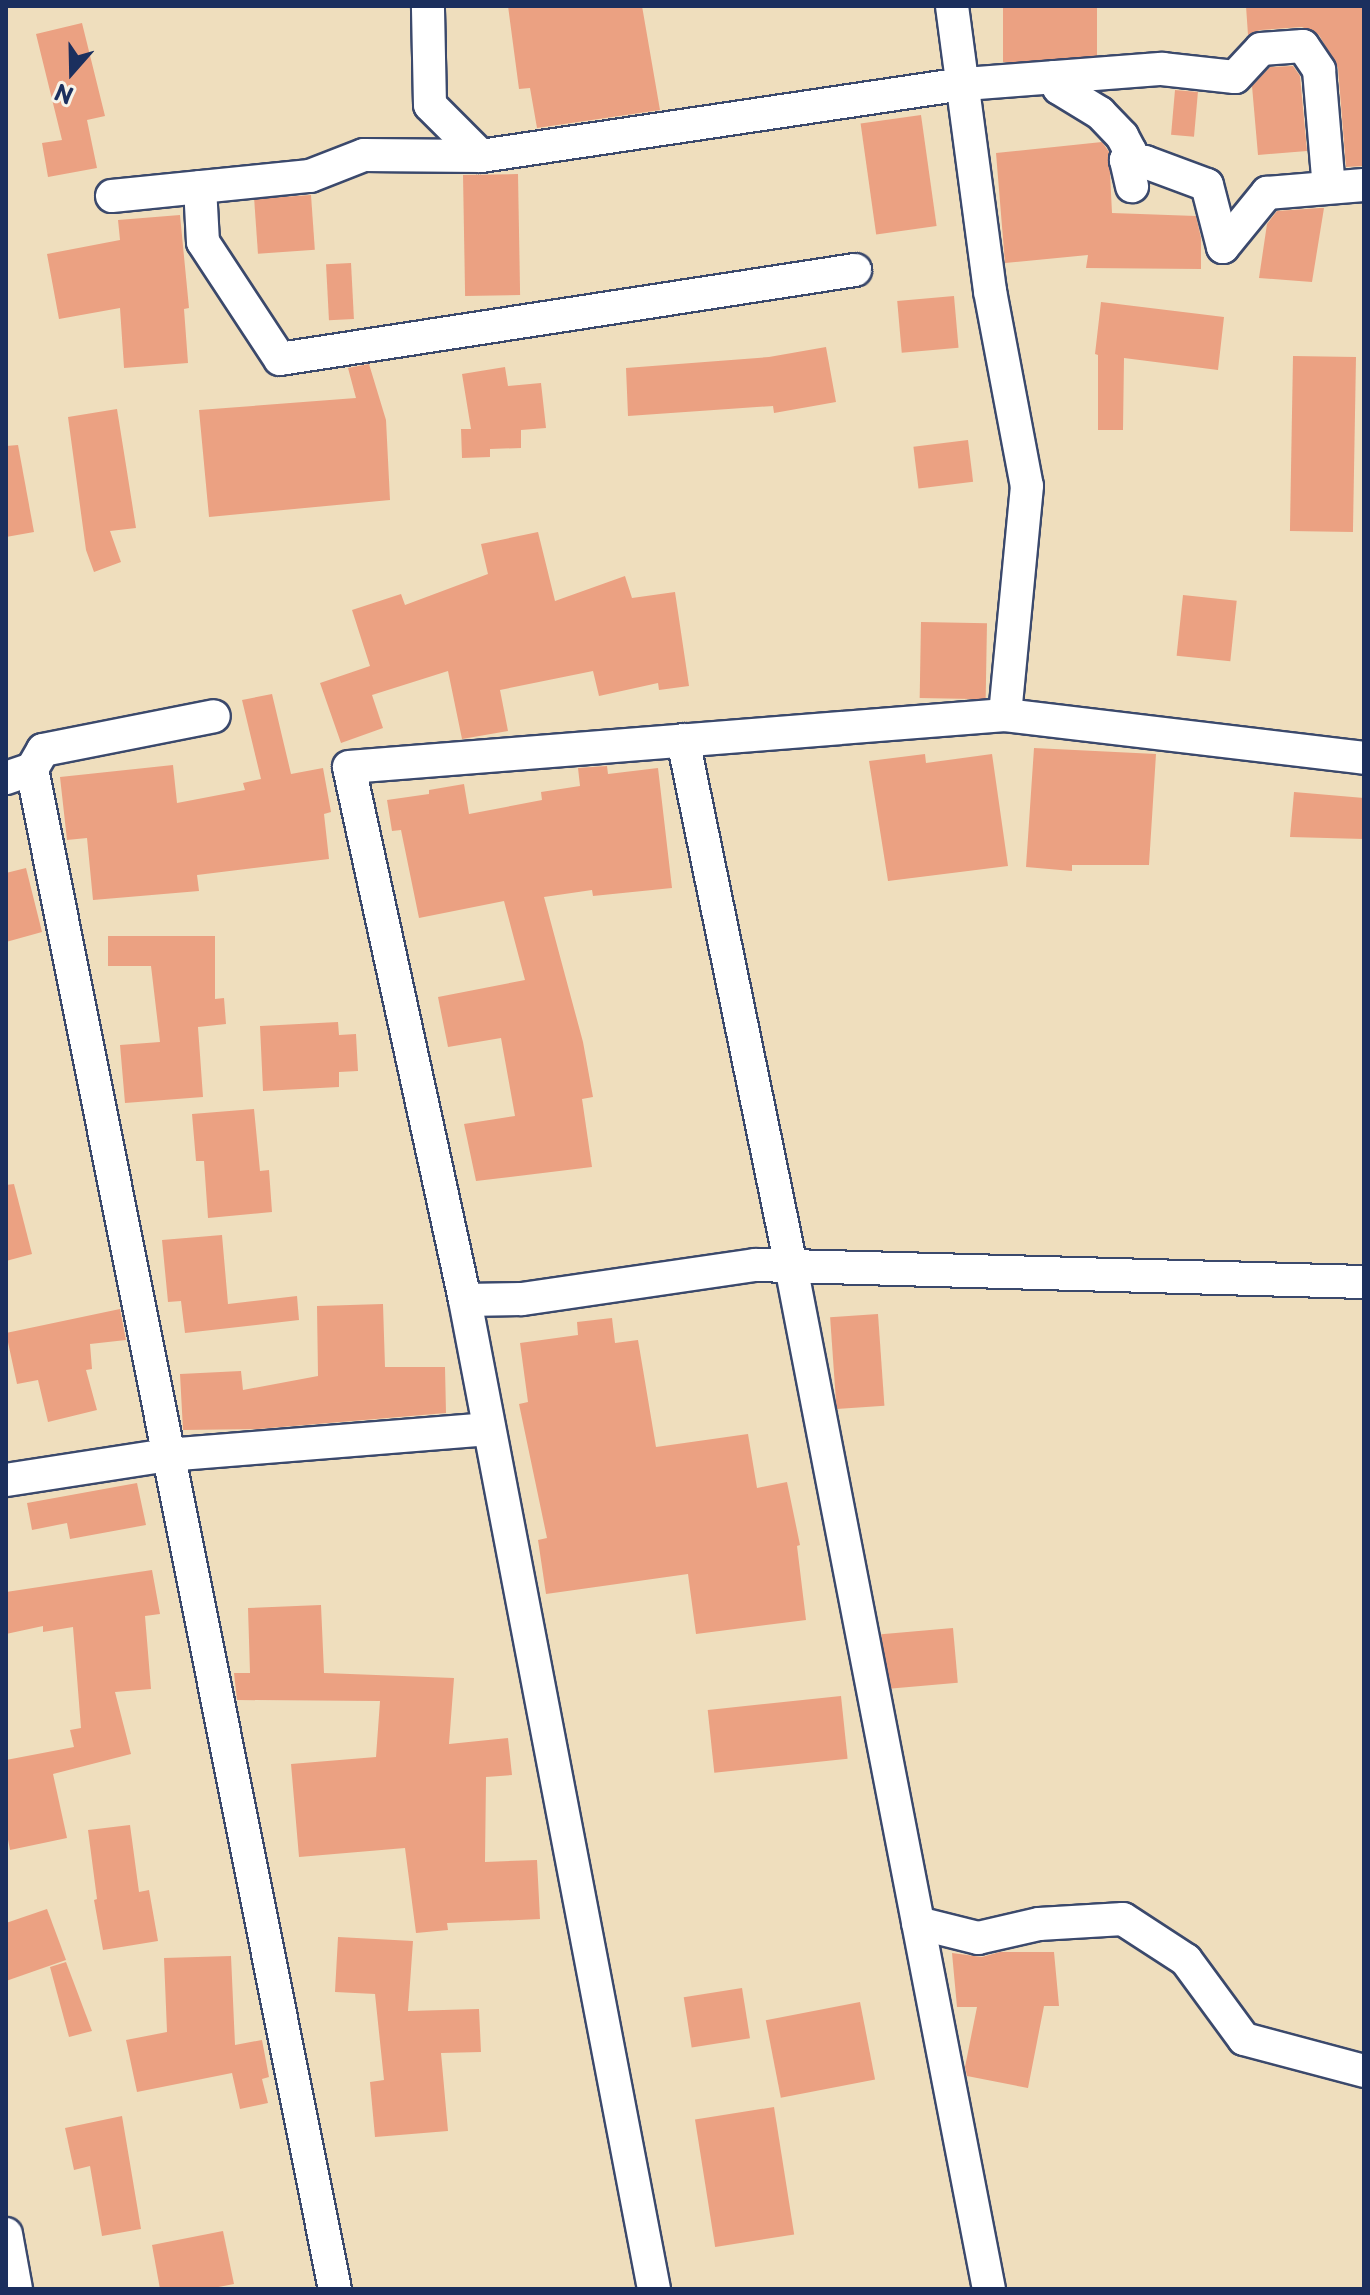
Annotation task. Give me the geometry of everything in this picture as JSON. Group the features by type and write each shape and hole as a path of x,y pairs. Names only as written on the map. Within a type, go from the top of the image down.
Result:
{"street":[{"path":"428,6 430,105 481,156"},
{"path":"952,6 965,84 990,291 1027,486 1005,715"},
{"path":"112,196 310,176 364,155 481,156 965,84 1162,69 1235,77 1261,49 1303,46 1319,70 1341,188"},
{"path":"1054,77 1059,88 1100,113 1122,136 1130,151 1129,173 1145,162 1207,185 1223,247 1267,193 1341,188"},
{"path":"1267,176 1341,188"},
{"path":"200,187 203,242 280,359 855,270"},
{"path":"654,2289 465,1300 349,767 1005,715 1364,758"},
{"path":"214,716 43,750 19,774 167,1455 335,2289"},
{"path":"683,740 791,1266 989,2289"},
{"path":"465,1300 522,1299 755,1265 1364,1282"},
{"path":"6,1480 167,1455 489,1429"},
{"path":"918,1923 978,1938 1039,1924 1123,1919 1186,1960 1244,2039 1364,2071"},
{"path":"6,2234 16,2289"}],"building":[{"path":"508,6 642,6 660,110 537,128 530,88 519,89"},
{"path":"1003,6 1097,6 1097,62 1003,62"},
{"path":"1246,6 1364,6 1364,166 1346,167 1338,68 1319,35 1302,27 1260,30 1248,35"},
{"path":"82,23 105,116 87,120 97,168 48,177 42,143 62,140 36,34"},
{"path":"1293,66 1300,76 1307,151 1258,155 1252,86 1270,67"},
{"path":"1175,90 1198,92 1194,137 1171,135"},
{"path":"921,115 937,226 876,234 861,123"},
{"path":"1102,142 1109,152 1112,213 1196,216 1201,238 1201,269 1086,268 1088,255 1005,263 996,153"},
{"path":"518,174 520,295 465,296 463,175"},
{"path":"311,195 315,250 258,254 254,199"},
{"path":"1324,208 1312,282 1259,278 1267,224 1277,211"},
{"path":"180,215 189,308 184,309 188,363 124,368 120,308 59,319 47,254 120,240 118,220"},
{"path":"351,263 354,319 329,320 326,264"},
{"path":"954,296 959,348 902,353 897,301"},
{"path":"1101,302 1224,317 1218,370 1124,358 1123,430 1098,430 1098,355 1095,354"},
{"path":"826,347 836,402 774,413 773,406 628,416 626,368 769,357"},
{"path":"1293,356 1356,357 1353,532 1290,531"},
{"path":"369,364 386,420 390,500 209,517 199,410 356,398 348,368"},
{"path":"505,367 508,386 541,383 546,428 521,430 521,448 490,449 490,457 462,458 461,429 471,429 462,374"},
{"path":"117,409 136,528 110,531 121,562 94,572 86,550 68,417"},
{"path":"968,440 973,482 919,488 913,447"},
{"path":"18,445 34,532 6,537 6,446"},
{"path":"538,532 555,601 625,576 632,598 675,592 689,686 659,690 658,683 599,696 593,671 500,690 508,731 462,739 448,671 372,695 383,728 341,743 320,683 370,666 352,610 401,594 405,605 488,574 481,544"},
{"path":"1183,595 1237,601 1230,661 1177,656"},
{"path":"921,622 987,623 986,699 920,698"},
{"path":"272,694 291,774 323,768 331,812 324,814 329,859 197,875 199,891 93,900 87,838 67,840 60,777 173,765 177,803 245,790 243,783 261,779 242,700"},
{"path":"1034,748 1156,754 1149,865 1072,865 1072,871 1026,867"},
{"path":"925,754 926,763 992,754 1008,866 888,881 869,761"},
{"path":"607,766 608,774 658,768 672,888 593,896 592,890 544,897 583,1042 593,1097 582,1099 592,1167 476,1181 464,1124 515,1116 501,1038 448,1047 438,997 525,980 504,901 419,918 401,830 392,831 387,800 429,794 429,790 464,784 469,814 542,800 541,792 580,786 578,768"},
{"path":"1294,792 1364,798 1364,839 1290,837"},
{"path":"26,868 42,932 6,942 6,873"},
{"path":"108,936 215,936 215,999 224,998 226,1024 198,1027 203,1097 125,1103 120,1045 160,1042 151,966 108,966"},
{"path":"338,1022 339,1035 356,1034 358,1071 339,1072 339,1087 263,1091 260,1026"},
{"path":"254,1109 260,1171 269,1170 272,1212 208,1218 204,1161 196,1161 192,1114"},
{"path":"14,1184 32,1254 6,1261 6,1185"},
{"path":"222,1235 228,1304 297,1296 299,1320 185,1333 181,1301 168,1302 162,1240"},
{"path":"383,1304 385,1367 445,1367 446,1413 258,1429 183,1430 180,1374 241,1371 243,1390 318,1376 317,1306"},
{"path":"120,1309 126,1340 90,1344 92,1369 86,1370 97,1410 48,1422 38,1380 17,1384 6,1333"},
{"path":"878,1314 884,1406 837,1409 830,1317"},
{"path":"612,1318 615,1343 638,1340 656,1447 748,1434 757,1488 787,1482 800,1545 797,1546 806,1620 696,1634 688,1574 546,1594 538,1540 547,1538 519,1404 528,1402 520,1343 578,1335 577,1322"},
{"path":"137,1483 146,1525 70,1539 67,1523 32,1530 27,1503"},
{"path":"152,1570 160,1614 145,1616 151,1689 115,1692 131,1754 53,1774 67,1838 10,1850 6,1829 6,1760 74,1747 70,1730 81,1728 73,1627 43,1632 43,1626 6,1634 6,1592"},
{"path":"321,1605 324,1673 454,1678 449,1744 508,1738 512,1775 486,1777 485,1862 537,1860 540,1919 447,1923 448,1930 416,1933 405,1848 299,1857 291,1764 376,1757 380,1701 237,1700 234,1673 250,1673 248,1608"},
{"path":"953,1628 958,1683 886,1689 881,1634"},
{"path":"841,1696 848,1759 714,1773 708,1710"},
{"path":"130,1825 139,1892 149,1890 158,1941 103,1950 94,1900 97,1899 88,1830"},
{"path":"47,1909 66,1960 6,1981 6,1923"},
{"path":"338,1937 413,1941 408,2011 479,2009 481,2052 441,2053 448,2131 375,2137 370,2082 384,2080 375,1994 335,1992"},
{"path":"1000,1952 1054,1952 1059,2006 1044,2006 1028,2088 967,2076 965,2067 977,2007 957,2007 952,1953 982,1957"},
{"path":"231,1956 235,2045 262,2040 269,2077 262,2079 268,2103 240,2109 232,2073 137,2092 126,2040 167,2032 164,1958"},
{"path":"66,1962 92,2031 69,2037 50,1967"},
{"path":"742,1988 750,2038 692,2048 684,1997"},
{"path":"860,2002 875,2080 781,2098 766,2020"},
{"path":"774,2107 794,2234 715,2247 695,2120"},
{"path":"122,2116 141,2229 102,2236 90,2166 74,2170 65,2128"},
{"path":"223,2231 234,2284 208,2289 160,2289 152,2245"}]}
